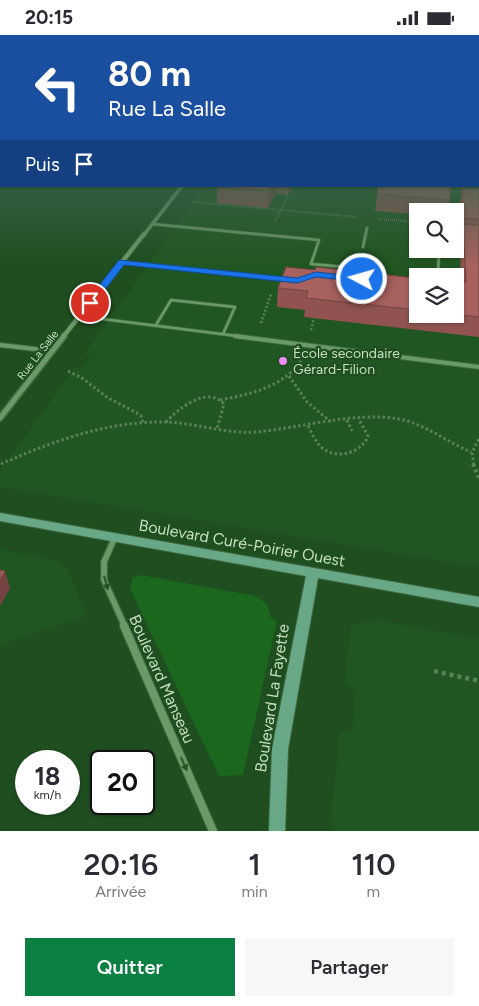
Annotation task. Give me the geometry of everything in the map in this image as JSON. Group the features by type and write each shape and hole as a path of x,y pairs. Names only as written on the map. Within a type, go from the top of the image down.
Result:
{"main road":[{"name":"Boulevard Curé-Poirier Ouest","path":"0,517 479,602"},
{"name":"Boulevard La Fayette","path":"276,831 280,749 313,572"}],"street":[{"name":"Rue La Salle","path":"0,417 178,191"},
{"name":"Boulevard Manseau","path":"115,537 104,562 104,580 213,831"}],"lane":[{"path":"152,224 319,240 311,264 358,268 363,273 362,279"},
{"path":"363,247 368,229"},
{"path":"464,239 471,239"},
{"path":"122,262 288,279"},
{"path":"156,325 171,300 235,307 222,334"},
{"path":"79,316 479,367"},
{"path":"0,345 52,351"}],"path":[{"path":"451,191 469,193"},
{"path":"281,211 288,195"},
{"path":"192,202 359,217"},
{"path":"378,219 409,221"},
{"path":"166,422 178,409 189,401 201,398 220,400 267,387 289,376 303,358"},
{"path":"68,371 82,378 108,398 138,413 143,423"},
{"path":"289,376 300,396 308,405 331,422"},
{"path":"217,429 224,408 224,402 220,400"},
{"path":"219,407 224,408"},
{"path":"1,464 42,446 77,435 143,423 166,422 249,432 378,416 407,421 437,433 456,446 471,452"},
{"path":"308,426 319,445 324,449 332,453 344,454 352,452 367,441 368,436 358,418"},
{"path":"347,420 352,431"},
{"path":"479,437 471,452 474,469 479,478"},
{"path":"434,671 479,681"}],"shaded area":[{"name":"École secondaire Gérard-Filion","path":"201,191 479,191 479,567 0,487 0,471 75,367 82,368 91,356 84,354"},
{"path":"0,549 55,560 61,563 67,569 87,616 0,645"},
{"path":"141,575 256,596 267,604 271,618 277,621 243,775 219,776 130,589 132,578"},
{"path":"378,620 479,639 479,831 335,831 331,817 340,731 352,732 355,688 344,686 351,625"}],"building":[{"path":"377,191 450,191 450,200 377,194"},
{"path":"462,191 479,191 479,219 464,218"},
{"path":"464,224 479,225 479,317 464,315 464,282 466,282"},
{"path":"286,267 315,270 316,267 409,277 409,309 306,298 308,291 278,288"},
{"path":"0,570 5,571 0,580"}],"place":[{"name":"École secondaire Gérard-Filion","path":"283,361"}],"route":[{"path":"90,303 122,262 297,280 316,275 362,279"}]}
